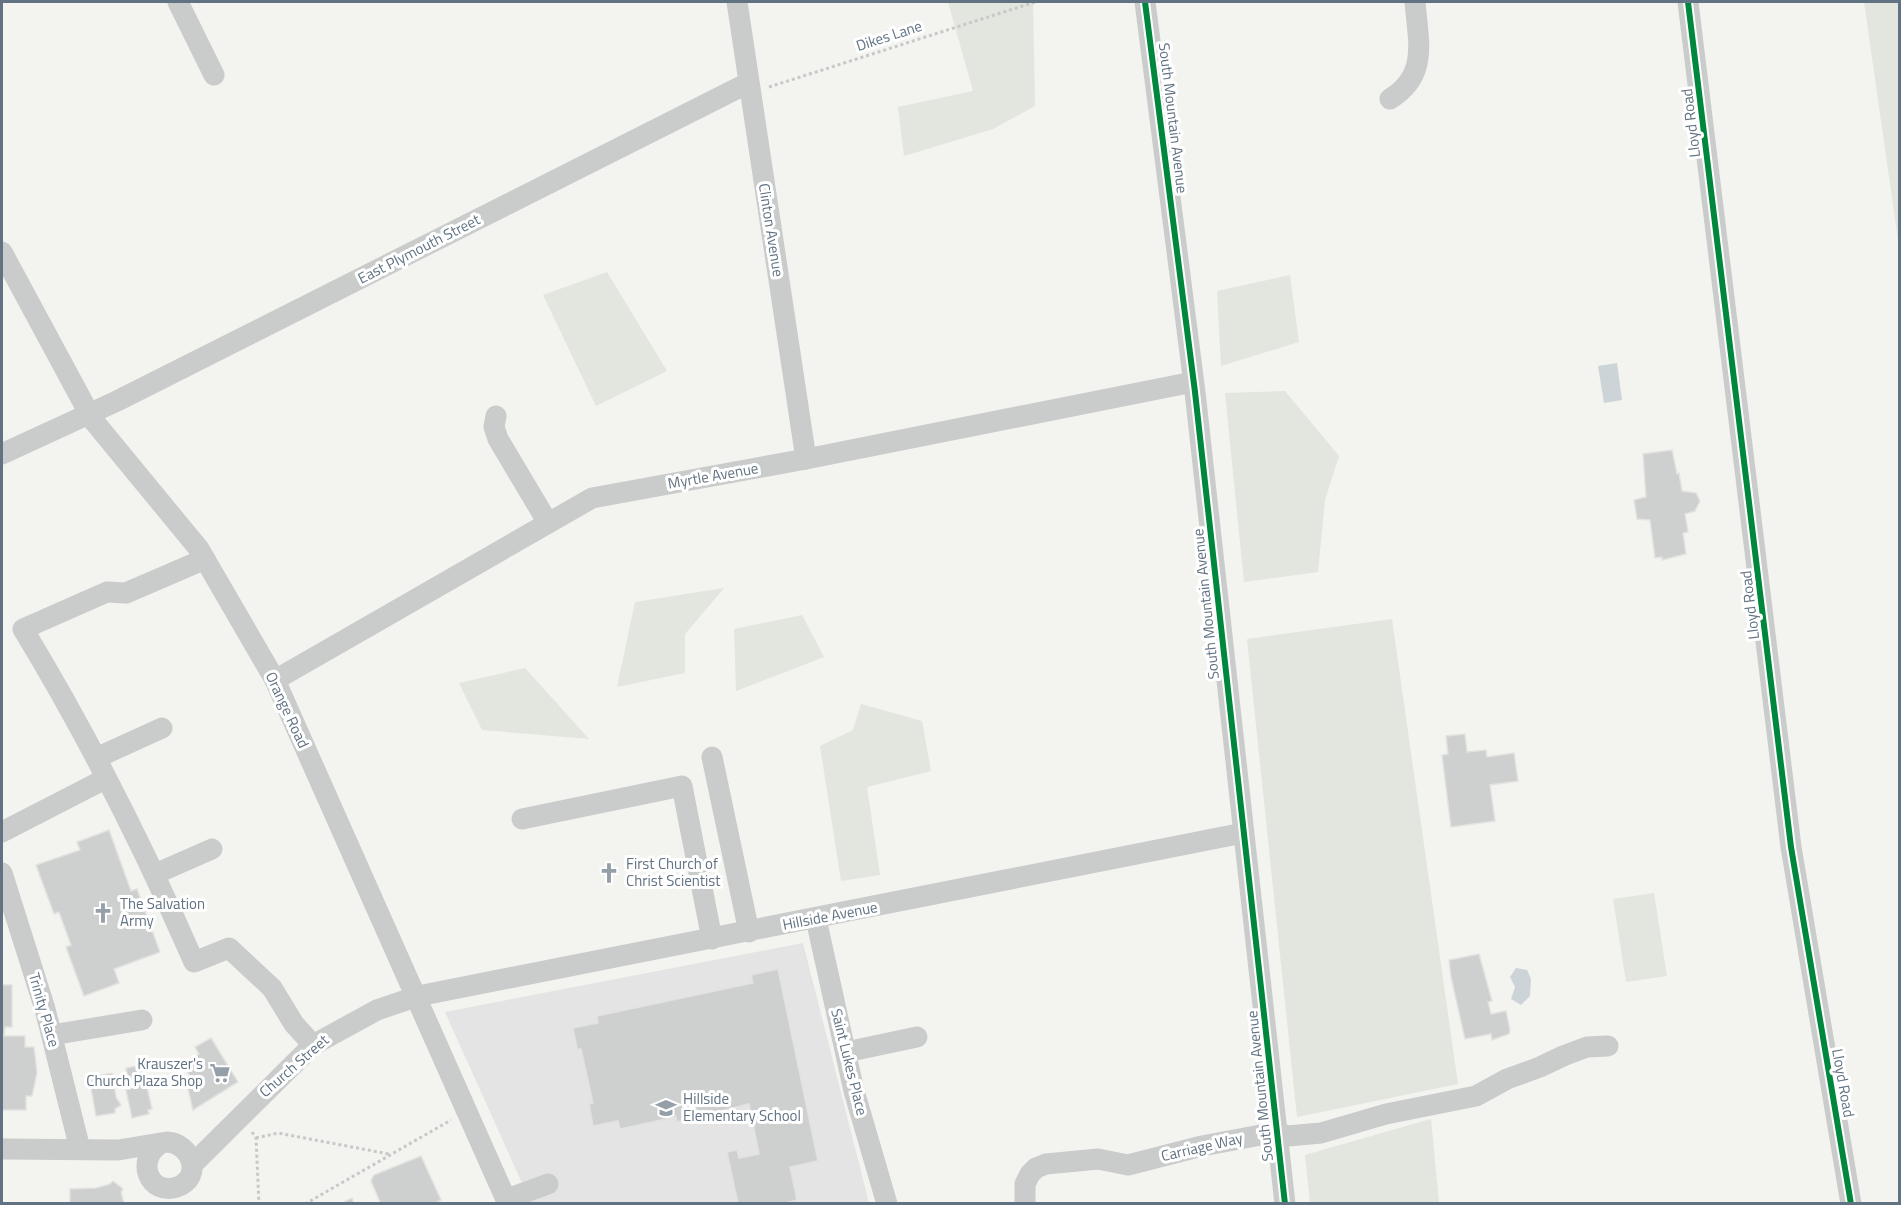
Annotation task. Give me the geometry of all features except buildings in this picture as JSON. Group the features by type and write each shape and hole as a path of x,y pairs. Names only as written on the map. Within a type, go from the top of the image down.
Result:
{"street":[{"path":"178,2 214,75"},
{"name":"Clinton Avenue","path":"737,2 806,459"},
{"name":"South Mountain Avenue","path":"1145,2 1193,382 1286,1203"},
{"path":"1390,99 1403,91 1415,75 1420,54 1415,2"},
{"name":"Lloyd Road","path":"1688,2 1791,847 1851,1203"},
{"name":"East Plymouth Street","path":"2,454 89,414 749,88"},
{"name":"Orange Road","path":"2,252 89,414 205,559 275,681 418,996 507,1201"},
{"name":"Myrtle Avenue","path":"275,681 592,498 806,459 1193,382"},
{"path":"496,416 494,428 498,439 548,524"},
{"path":"205,559 126,593 107,592 23,629 96,758 155,874 194,962 229,948 272,988 294,1024 313,1045"},
{"path":"96,758 162,728"},
{"path":"712,757 749,932"},
{"path":"2,832 105,779"},
{"path":"522,819 682,786 712,939"},
{"name":"Hillside Avenue","path":"418,996 1243,833"},
{"path":"155,874 212,849"},
{"name":"Trinity Place","path":"2,873 10,927 52,1035 80,1149"},
{"name":"Saint Lukes Place","path":"816,919 846,1052 887,1203"},
{"name":"Church Street","path":"190,1171 240,1114 313,1045 377,1010 418,996"},
{"path":"52,1035 142,1020"},
{"path":"846,1052 917,1037"},
{"name":"Carriage Way","path":"1024,1203 1026,1184 1030,1174 1036,1167 1046,1164 1098,1159 1128,1165 1202,1146 1277,1132 1288,1136 1320,1133 1386,1114 1476,1096 1507,1079 1563,1056 1587,1047 1608,1046"},
{"name":"Church Street","path":"2,1149 118,1150 167,1143 196,1137 240,1114"},
{"path":"162,1203 150,1175 149,1154 167,1143 187,1150 190,1171 178,1203"},
{"path":"118,1150 128,1154 160,1186 175,1187 190,1171"},
{"path":"507,1201 548,1184"}],"path":[{"path":"305,1203 468,1111"},
{"path":"240,1114 256,1138 259,1203"},
{"path":"256,1138 278,1133 391,1154"}],"shaded area":[{"path":"948,2 1033,2 1035,106 993,129 904,156 898,107 973,91"},
{"path":"1864,2 1899,2 1899,247"},
{"path":"607,272 667,371 596,406 543,295"},
{"path":"1290,275 1299,342 1221,366 1217,291"},
{"path":"1617,363 1622,400 1604,403 1598,366"},
{"path":"1285,391 1339,456 1325,500 1318,572 1244,582 1225,393"},
{"path":"724,588 685,634 685,673 617,687 635,602"},
{"path":"802,615 824,657 736,691 734,629"},
{"path":"1392,619 1458,1084 1297,1117 1247,639"},
{"path":"525,668 589,739 482,730 459,683"},
{"path":"861,704 922,721 931,771 867,787 880,875 841,881 820,746 853,730"},
{"path":"1654,893 1667,976 1626,982 1613,899"},
{"name":"Hillside Elementary School","path":"803,943 869,1203 531,1203 445,1012"},
{"path":"1516,968 1527,970 1531,979 1530,996 1521,1005 1511,999 1515,987 1510,977"},
{"path":"1431,1119 1439,1203 1310,1203 1305,1155"}],"cycle path":[{"path":"1145,2 1195,392 1285,1204"},
{"path":"1688,2 1791,847 1851,1204"}],"place":[{"name":"First Church of Christ Scientist","path":"609,873"},
{"name":"The Salvation Army","path":"103,913"},
{"name":"Krauszer's Church Plaza Shop","path":"220,1073"},
{"name":"Hillside Elementary School","path":"666,1108"}]}
